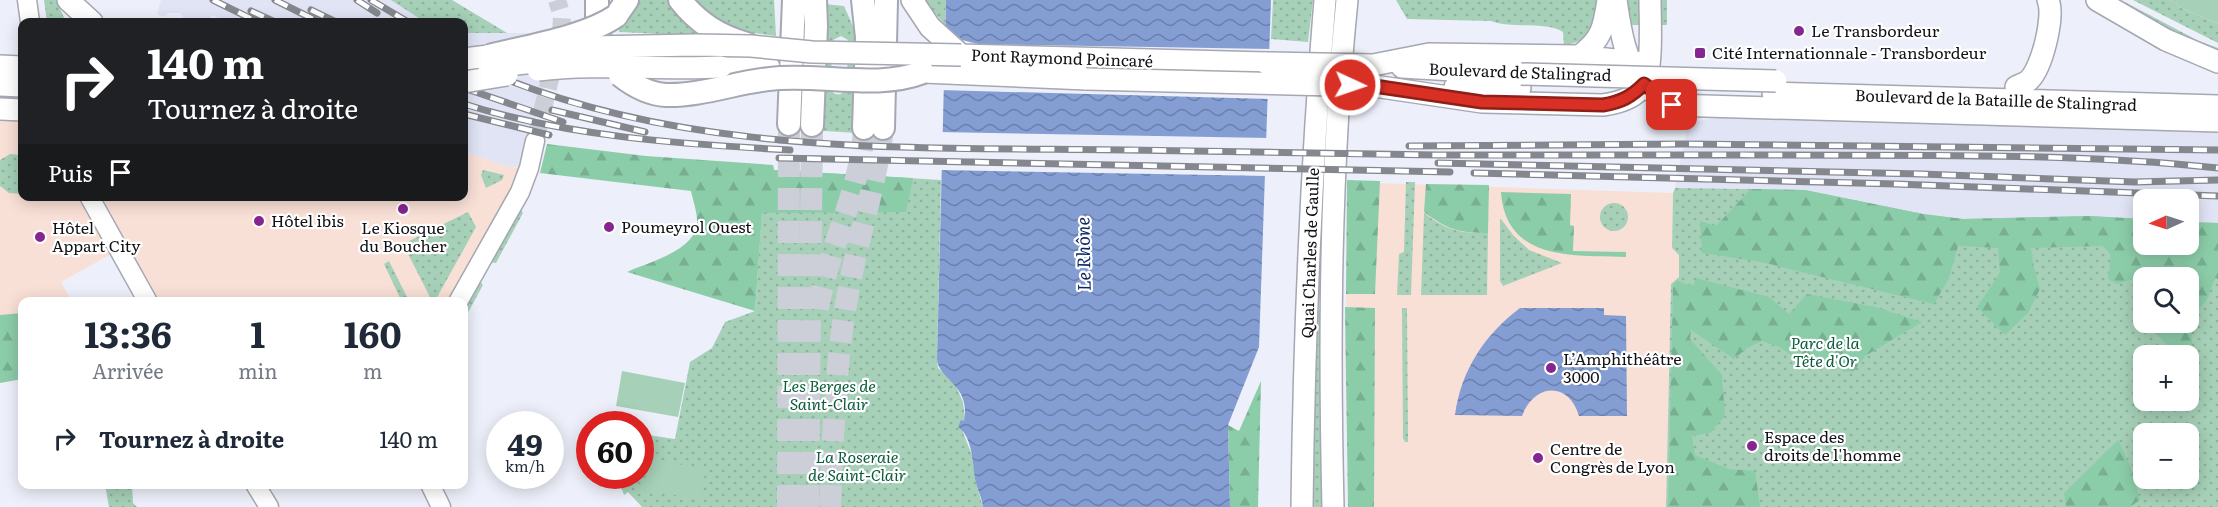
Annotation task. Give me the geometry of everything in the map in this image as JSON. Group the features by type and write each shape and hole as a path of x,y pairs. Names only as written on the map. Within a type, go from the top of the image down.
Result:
{"highway":[{"path":"597,0 599,38 609,60 643,90 665,95 779,78 897,80 922,72"},
{"path":"680,0 705,26 718,34 751,46"},
{"path":"784,0 780,70 789,124"},
{"path":"780,70 794,0"},
{"path":"812,124 815,0"},
{"path":"856,0 865,26"},
{"path":"863,0 874,128 886,0"},
{"path":"489,56 588,31 604,25 621,8"}],"main road":[{"path":"27,0 29,18"},
{"path":"66,0 73,18"},
{"path":"66,0 87,18"},
{"path":"912,0 930,27 961,55"},
{"name":"Quai Charles de Gaulle","path":"1302,507 1312,186 1325,0"},
{"name":"Quai Charles de Gaulle","path":"1333,507 1330,301 1339,107 1347,0"},
{"path":"1569,56 1594,46 1603,29 1608,0"},
{"path":"1617,0 1625,46 1640,63"},
{"path":"1650,0 1640,63 1644,84 1672,105 2218,121"},
{"path":"2097,0 2166,40 2218,62"},
{"path":"2016,87 2029,80 2037,66 2046,40 2050,12 2049,1"},
{"name":"Pont Raymond Poincaré","path":"468,58 623,46 751,46 812,52 1085,60 1373,76"},
{"path":"617,66 812,52"},
{"path":"1373,76 1429,54 1569,56 1640,63"},
{"path":"468,70 540,61 617,66 721,67"},
{"path":"0,66 18,67"},
{"path":"468,81 579,66 676,69 721,67"},
{"name":"Pont Raymond Poincaré","path":"721,67 1086,79 1373,76"},
{"name":"Boulevard de Stalingrad","path":"1373,76 1521,74 1775,87"},
{"path":"1373,76 1482,102 1603,105 1619,102 1633,95 1644,84"},
{"path":"0,85 18,86"},
{"name":"Boulevard de la Bataille de Stalingrad","path":"1775,87 2016,87 2218,93"},
{"name":"Boulevard de la Bataille de Stalingrad","path":"1775,87 2218,106"},
{"path":"0,109 18,110"},
{"path":"461,297 520,192 536,141"},
{"path":"94,201 145,297"},
{"path":"258,489 269,507"},
{"path":"432,489 441,507"}],"shaded area":[{"path":"161,0 452,0 507,33 534,33 543,36 553,55 522,167 511,167 468,153 468,18 219,18 212,15 210,18 183,18 179,13 169,13 163,17 157,14"},
{"path":"0,113 18,115 18,201 468,201 468,153 511,167 525,168 457,297 144,297 117,251 61,282 70,297 18,297 18,380 0,383"},
{"path":"1719,117 2218,128 2218,223 2199,222 2199,189 2133,189 2133,218 2090,216 1963,219 1923,214 1805,190 1675,188 1687,129 1697,121"},
{"path":"1349,182 1673,193 1672,248 1679,255 1679,277 1671,285 1666,507 1349,507 1345,348"}],"green space":[{"path":"44,0 56,0 64,18 46,18"},
{"path":"391,0 452,0 507,33 468,33 468,18 419,18"},
{"path":"637,0 671,0 704,36 619,32 619,23"},
{"path":"689,0 774,0 776,36 732,30"},
{"path":"924,0 946,0 945,25"},
{"path":"1273,0 1313,0 1308,42 1271,39"},
{"path":"1396,0 1599,0 1597,19 1587,39 1564,46 1563,32 1548,27 1509,25 1491,21 1407,19"},
{"path":"1622,0 1641,0 1641,25 1625,25"},
{"path":"1660,0 1667,0 1667,25 1660,25"},
{"path":"2105,0 2121,0 2197,40 2218,48 2218,57"},
{"path":"2133,0 2170,0 2179,7 2218,24 2218,43"},
{"path":"2170,0 2218,0 2218,24 2179,7"},
{"path":"824,4 844,6 859,40 857,133 824,131","holes":["841,36 848,40 847,88 843,93 837,94 830,88 833,40"]},
{"path":"547,144 646,156 773,165 774,170 913,178 906,212 762,213 755,311 627,272 658,260 688,241 697,224 691,191 540,173"},
{"path":"10,154 18,155 18,194 9,193 0,186 0,160"},
{"name":"Les Berges de Saint-Clair","path":"773,165 774,170 941,180 938,368 955,384 963,402 965,418 962,430 972,455 976,483 983,507 642,507 628,492 624,495 622,489 654,489 654,436 675,439 690,362 712,348 725,322 755,311 764,181"},
{"path":"483,170 504,175 502,180 486,188 481,175"},
{"path":"1347,180 1380,181 1375,294 1346,294"},
{"path":"1406,182 1415,182 1411,295 1397,295 1399,254 1404,252"},
{"path":"1426,184 1489,185 1488,233 1454,229 1424,212"},
{"name":"Parc de la Tête d'Or","path":"1675,188 1805,190 1923,214 1963,219 2090,216 2133,218 2133,255 2199,255 2199,222 2218,223 2218,507 1666,507 1671,284 1679,277 1679,255 1672,248"},
{"path":"1751,189 1805,190 1923,214 1963,219 2090,216 2133,218 2133,255 2199,255 2199,222 2218,223 2218,279 2215,278 2207,300 2199,309 2199,267 2133,267 2133,279 2117,284 2108,279 2111,255 2103,246 2031,248 2040,289 2028,313 2005,335 1977,307 2000,273 1998,248 1958,246 1949,278 1934,304 1761,262 1702,253 1700,221 1716,226"},
{"path":"1501,192 1571,194 1570,225 1574,226 1573,251 1626,252 1626,257 1565,254 1529,243 1515,231 1506,215"},
{"path":"1614,203 1624,207 1628,217 1624,227 1614,231 1604,227 1600,217 1604,207"},
{"path":"519,207 523,213 496,263 489,262"},
{"path":"468,212 476,227 437,297 430,297 403,244"},
{"path":"1424,213 1454,230 1488,233 1487,295 1421,295"},
{"path":"1500,219 1529,250 1562,263 1503,286 1500,281"},
{"path":"389,261 407,297 400,297 384,264"},
{"path":"1696,278 1769,297 1789,314 1807,294 1875,307 1922,322 1865,356 1854,371 1844,372 1836,365 1805,364 1779,347 1762,341 1747,348 1734,359 1691,330 1690,339 1722,375 1725,416 1710,433 1692,436 1695,455 1729,469 1755,471 1760,507 1668,507 1673,285 1677,280 1694,285"},
{"path":"478,279 483,285 468,313 468,299"},
{"path":"1345,307 1375,308 1374,507 1348,507"},
{"path":"1402,308 1407,308 1408,442 1405,442 1403,438"},
{"path":"1317,310 1322,310 1324,507 1312,507 1311,458"},
{"path":"18,313 18,380 0,383 0,315"},
{"path":"2192,333 2192,344 2167,345 2156,334"},
{"path":"622,371 685,383 678,417 616,406"},
{"path":"1261,381 1258,507 1230,507 1228,425 1239,431"},
{"path":"2118,440 2132,470 2133,489 2137,489 2140,500 2130,507 2066,507 2064,493"},
{"path":"654,460 706,469 700,499 643,490 654,489"},
{"path":"106,489 132,489 133,503 137,507 109,507"}],"water":[{"name":"Le Rhône","path":"946,0 1271,0 1259,347 1228,425 1230,507 983,507 976,483 970,445 958,427 961,420 964,421 963,399 939,367 937,360"},
{"name":"L’Amphithéâtre 3000","path":"1520,308 1604,308 1604,315 1626,316 1627,416 1579,416 1568,397 1551,390 1535,397 1527,405 1522,416 1455,415 1463,384 1476,355 1496,330"}],"pier":[{"path":"942,23 962,40 978,44 1272,49 1270,99 940,90"},
{"path":"939,132 1269,138 1268,176 938,170"}],"tunnel":[{"path":"535,141 561,34 562,16 557,0"},
{"path":"788,507 789,124"},
{"path":"808,507 812,125"},
{"path":"818,309 829,264 857,174 864,128"},
{"path":"830,507 835,402 843,324 883,128"}],"railway":[{"path":"213,0 250,18"},
{"path":"275,0 311,18"},
{"path":"357,0 377,13"},
{"path":"371,0 401,18"},
{"path":"311,10 328,18"},
{"path":"251,11 266,18"},
{"path":"468,63 542,93 623,115 705,131 789,141 959,148 1437,155 2046,157 2218,168"},
{"path":"468,89 563,122"},
{"path":"468,105 544,124 625,137 790,150"},
{"path":"552,110 645,132"},
{"path":"468,115 549,135"},
{"path":"1409,146 1684,144 2218,150"},
{"path":"779,158 1450,172"},
{"path":"1438,163 1921,174 2135,182 2218,180"},
{"path":"1474,173 1896,184 2218,196"}],"place":[{"name":"Le Transbordeur","path":"1799,31"},
{"name":"Cité Internationnale - Transbordeur","path":"1700,53"},
{"name":"Le Kiosque du Boucher","path":"403,209"},
{"name":"Hôtel ibis","path":"259,221"},
{"name":"Poumeyrol Ouest","path":"609,227"},
{"name":"Hôtel Appart City","path":"40,237"},
{"name":"L’Amphithéâtre 3000","path":"1551,368"},
{"name":"Espace des droits de l'homme","path":"1752,446"},
{"name":"Centre de Congrès de Lyon","path":"1538,458"}],"route":[{"path":"1350,85 1374,86 1482,102 1603,105 1629,98 1644,84 1672,105"}],"park label":[{"name":"La Roseraie de Saint-Clair","path":"857,466"}]}
